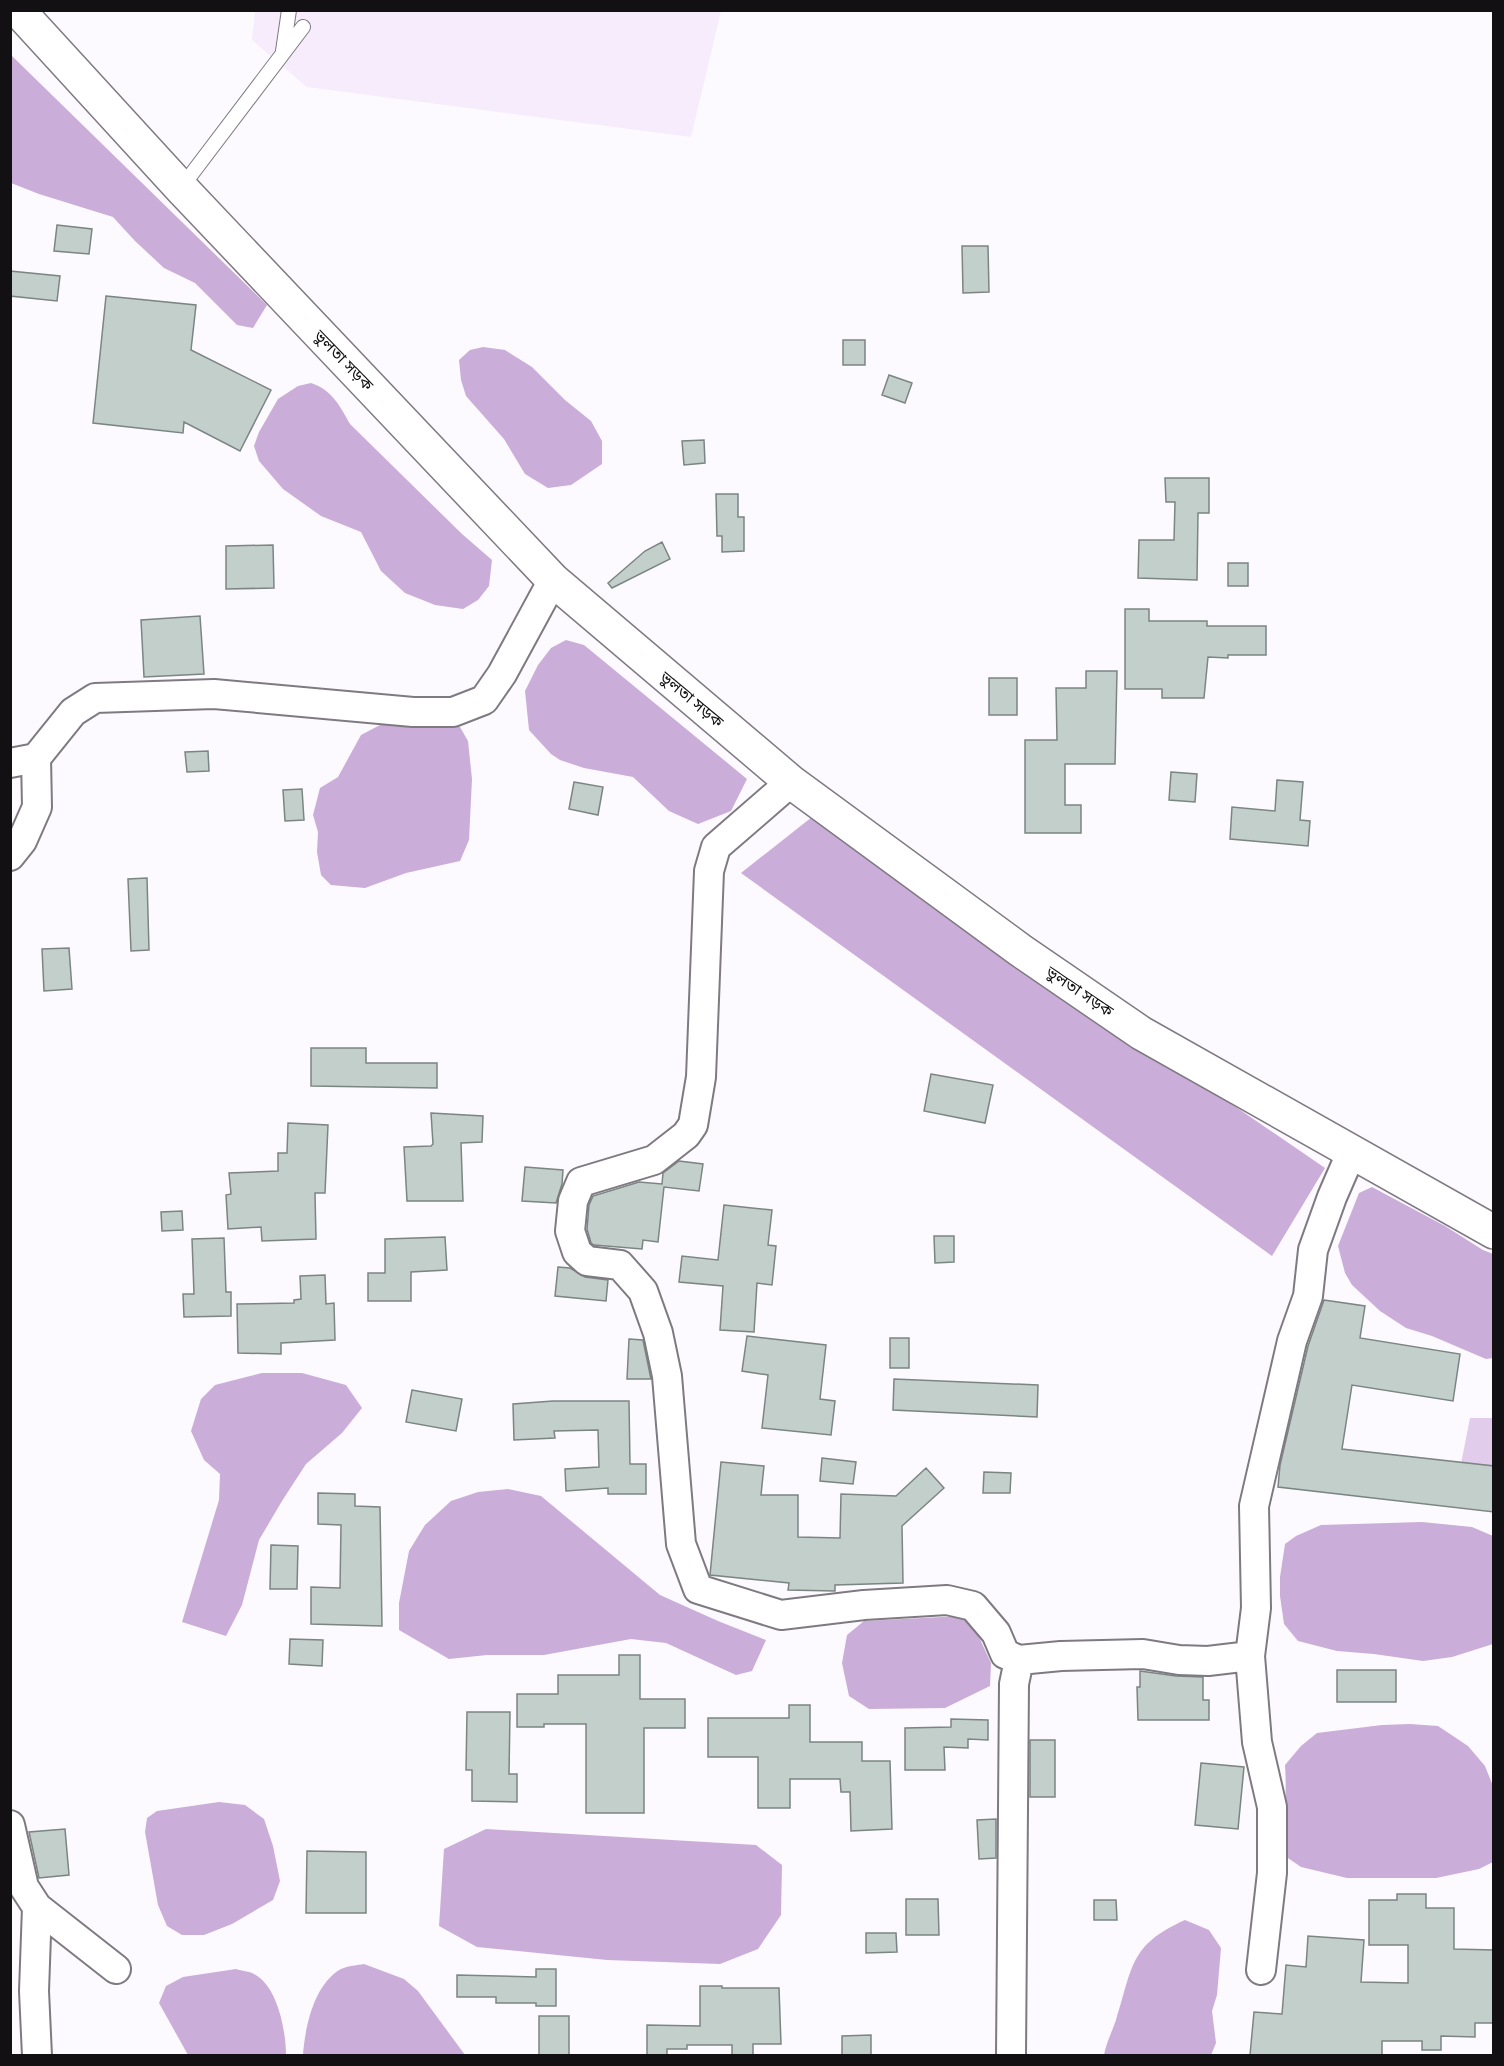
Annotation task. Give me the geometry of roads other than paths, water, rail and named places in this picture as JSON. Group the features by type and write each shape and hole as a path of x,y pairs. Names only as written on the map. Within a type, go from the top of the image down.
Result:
{"highway":[{"name":"ভুলতা সড়ক","path":"18,10 181,188 553,580 790,782 1020,950 1141,1033 1494,1232"}],"street":[{"path":"10,856 22,841 37,807 23,761 73,712 95,698 214,694 413,712 453,712 484,700 502,674 553,580"},
{"path":"790,782 716,847 711,863 706,914 701,1077 693,1125 686,1135 654,1160 581,1182 573,1201 570,1231 577,1252 587,1261 620,1265 643,1291 658,1333 667,1376 681,1544 698,1588 781,1615 864,1605 947,1600 973,1606 996,1633 1005,1654 1018,1660 1061,1656 1143,1654 1179,1660 1208,1661 1250,1656"},
{"path":"1261,1970 1272,1873 1272,1807 1257,1742 1250,1656 1256,1608 1254,1506 1292,1341 1308,1296 1313,1250 1352,1151"},
{"path":"1011,2055 1014,1684 1018,1660"},
{"path":"10,1825 16,1861 24,1887 37,1907 116,1969"},
{"path":"37,1907 34,1990 38,2055"}],"lane":[{"path":"283,53 289,10"},
{"path":"181,188 303,27"}]}
